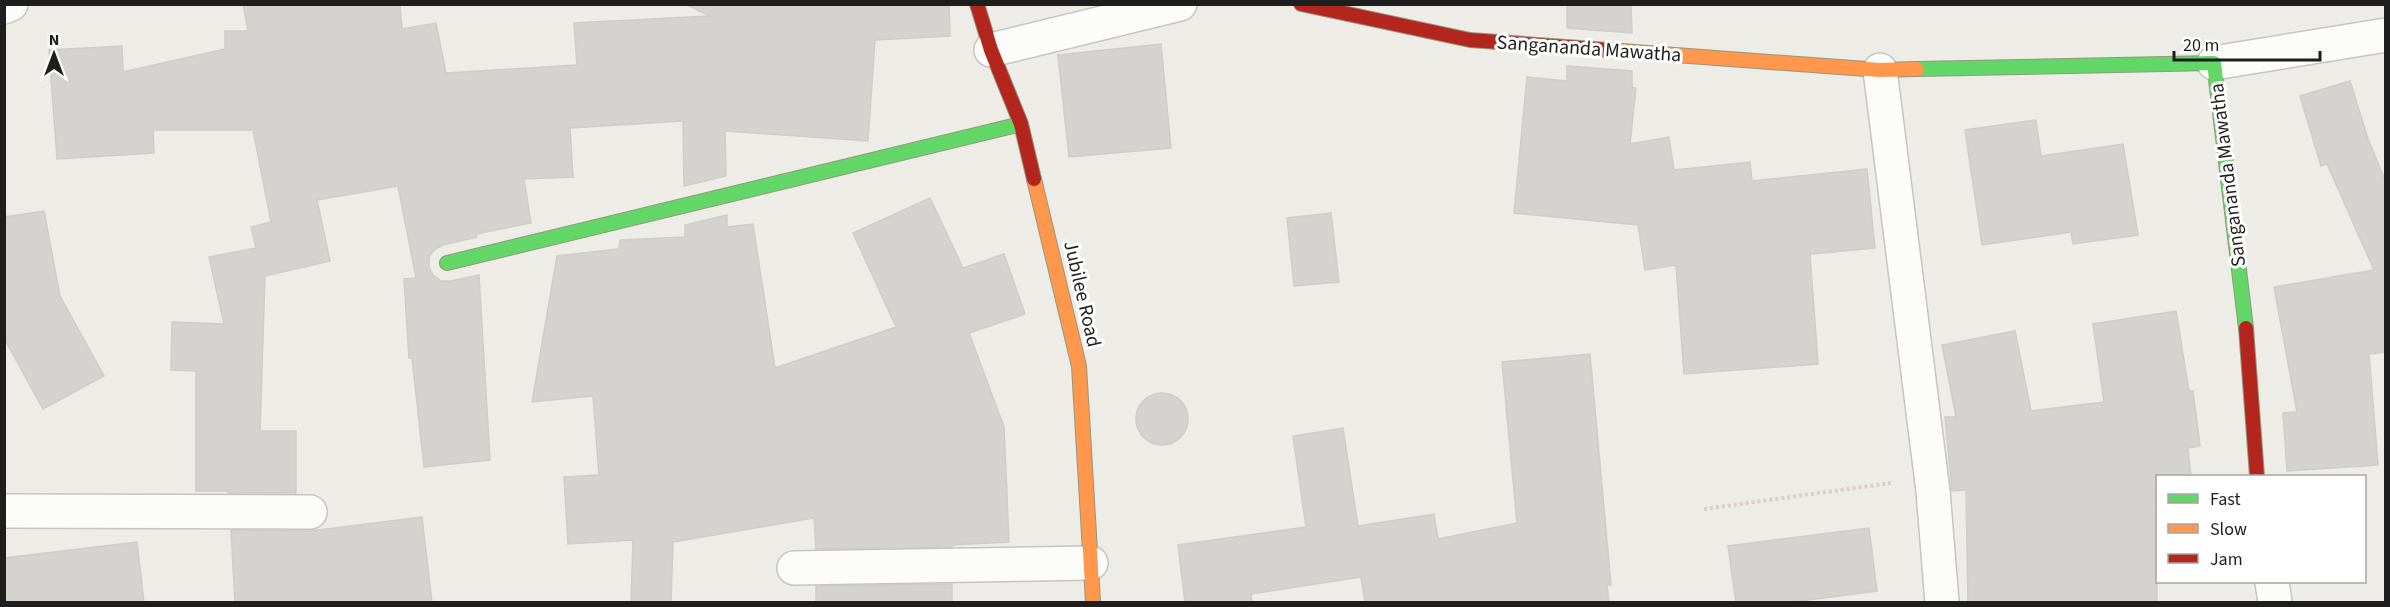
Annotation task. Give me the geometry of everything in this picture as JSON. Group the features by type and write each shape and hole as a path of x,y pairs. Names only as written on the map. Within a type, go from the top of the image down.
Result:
{"street":[{"path":"4,7 11,4"},
{"name":"Jubilee Road","path":"977,4 991,50 1021,124 1079,366 1093,603"},
{"path":"991,50 1180,4"},
{"name":"Sangananda Mawatha","path":"1301,4 1470,40 1880,70 2214,63 2243,292 2257,475"},
{"path":"2214,63 2385,35"},
{"path":"1880,70 1930,477 1942,603"},
{"path":"447,263 1021,124"},
{"path":"4,511 310,512"},
{"path":"794,568 1091,563"},
{"path":"2272,583 2276,603"}],"path":[{"path":"1704,509 1930,477"}],"building":[{"path":"243,4 400,4 402,29 436,23 446,73 577,65 574,23 710,16 685,4 949,4 950,36 875,40 868,141 725,131 726,176 684,186 683,121 570,128 573,177 524,179 531,223 476,234 477,237 435,249 429,257 429,267 433,275 441,281 479,275 490,460 424,467 412,358 409,358 404,279 416,278 398,186 317,200 330,261 265,276 260,431 296,431 296,493 196,491 196,371 171,370 172,322 224,324 209,257 256,248 251,227 271,222 253,130 153,130 154,153 57,159 49,50 122,46 123,72 225,49 225,31 248,31"},
{"path":"1567,4 1631,4 1632,33 1567,28"},
{"path":"1161,44 1171,148 1069,157 1058,55"},
{"path":"1567,66 1632,71 1632,87 1636,88 1630,144 1669,137 1674,170 1750,162 1752,181 1867,169 1875,248 1810,254 1818,364 1684,374 1676,265 1645,270 1638,225 1514,213 1527,77 1567,81"},
{"path":"2350,81 2368,139 2385,180 2385,352 2369,354 2378,465 2287,471 2283,413 2297,412 2274,287 2374,270 2327,164 2321,166 2300,96"},
{"path":"2036,120 2041,156 2123,144 2138,235 2073,244 2071,232 1982,245 1965,130"},
{"path":"930,198 963,268 1004,254 1025,314 969,333 1004,427 1009,542 952,545 952,547 816,549 814,518 673,542 671,603 631,603 633,540 568,544 564,477 599,475 593,396 532,402 557,256 619,249 620,240 685,237 685,225 727,215 727,227 753,224 775,368 896,327 853,233"},
{"path":"44,211 60,296 104,376 43,409 4,338 4,217"},
{"path":"1331,213 1339,282 1294,286 1287,218"},
{"path":"2176,311 2189,391 2193,391 2200,446 2188,448 2191,475 2156,475 2157,603 1968,603 1966,490 1952,491 1945,417 1956,417 1942,345 2015,331 2031,411 2104,402 2093,324"},
{"path":"1590,354 1611,585 1607,585 1609,603 1365,603 1361,577 1251,594 1252,603 1185,603 1178,545 1306,527 1293,436 1343,428 1358,526 1434,514 1438,539 1517,523 1502,362"},
{"path":"1162,393 1176,397 1184,405 1188,419 1184,433 1176,441 1162,445 1148,441 1140,433 1136,419 1140,405 1148,397"},
{"path":"422,517 432,603 235,603 231,530 310,531"},
{"path":"1869,528 1877,591 1785,603 1736,603 1728,546"},
{"path":"137,542 144,603 4,603 4,558"},
{"path":"952,584 952,603 816,603 816,586"}],"traffic: fast":[{"path":"1917,69 2214,63 2246,328"},
{"path":"447,263 1021,124"}],"traffic: slow":[{"path":"1608,50 1880,70 1917,69"},
{"path":"1034,179 1079,366 1093,602"}],"traffic: jam":[{"path":"977,4 991,50 1021,124 1034,179"},
{"path":"1301,4 1470,40 1608,50"},
{"path":"2246,328 2257,475"}]}
